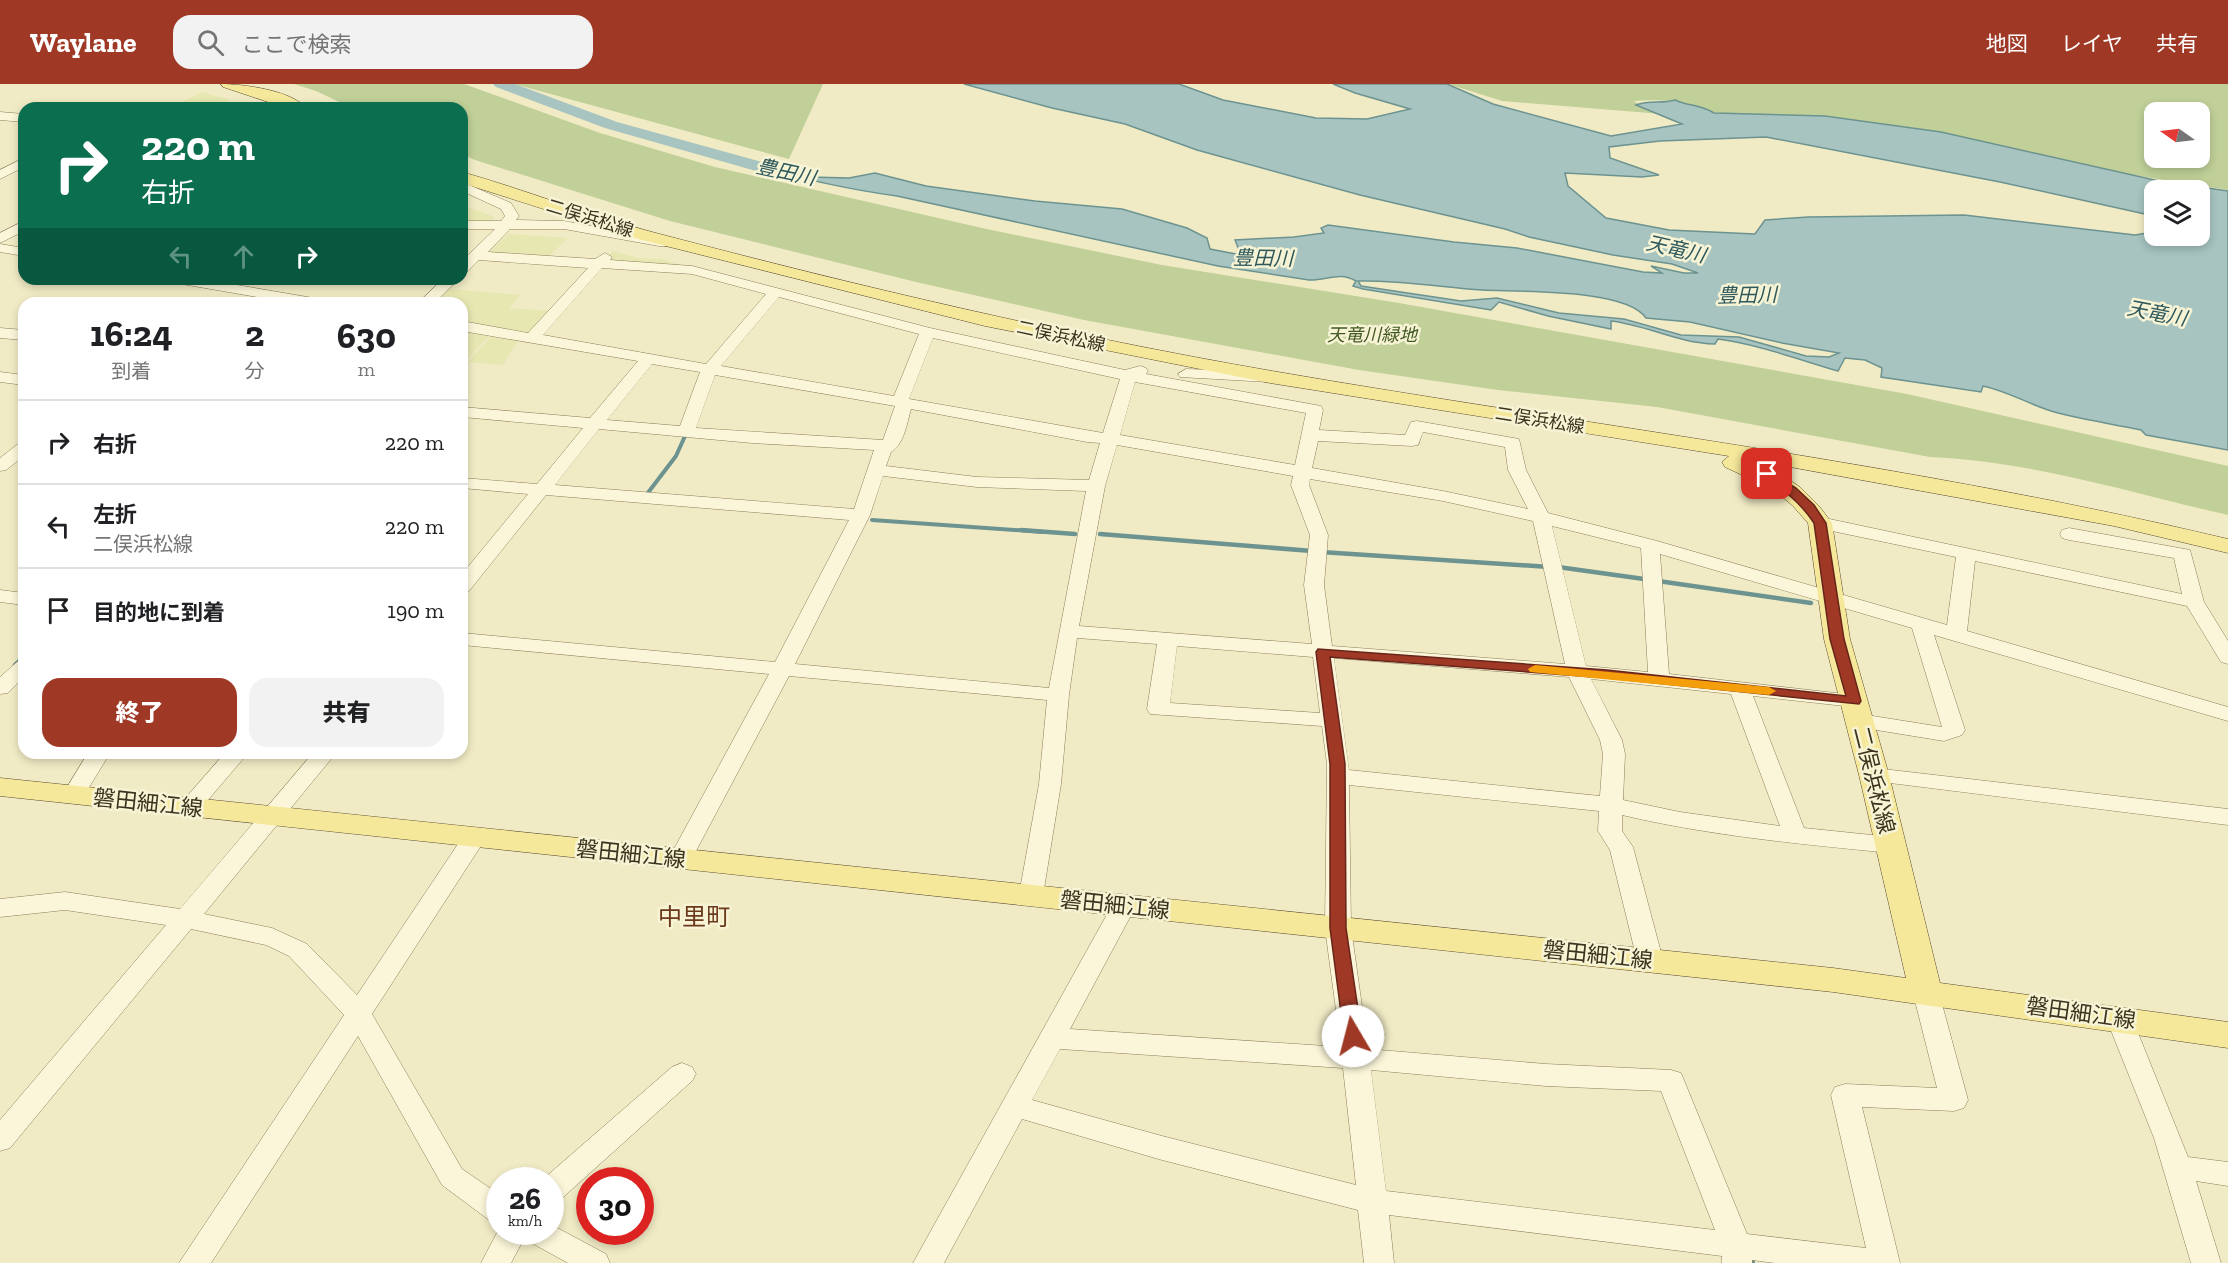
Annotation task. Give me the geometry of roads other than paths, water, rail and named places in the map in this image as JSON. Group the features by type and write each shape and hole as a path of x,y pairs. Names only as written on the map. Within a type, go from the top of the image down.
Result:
{"main road":[{"path":"228,84 286,102"},
{"name":"二俣浜松線","path":"468,182 673,242 985,320 1270,377 1756,454 2114,519 2228,546"},
{"name":"二俣浜松線","path":"1672,442 1767,474 1792,490 1809,507 1820,523 1837,639 1874,775 1926,993"},
{"name":"磐田細江線","path":"0,787 1822,978 2228,1035"}],"street":[{"path":"0,116 18,118"},
{"path":"0,176 18,166"},
{"path":"468,184 506,206 512,216 508,224 468,263"},
{"path":"468,225 566,225 648,242 673,242"},
{"path":"0,239 18,228"},
{"path":"0,248 18,251"},
{"path":"531,339 611,250"},
{"path":"476,256 692,270 928,332 1130,376 1315,410 1300,485 1319,535 1314,585 1338,764 1338,928 1356,1058 1379,1263"},
{"path":"212,285 283,297"},
{"path":"225,297 241,285"},
{"path":"432,297 445,285"},
{"path":"686,433 709,370 775,293"},
{"path":"468,327 1087,437 1443,496 1541,517 1650,545 2228,714"},
{"path":"904,404 900,401 928,332"},
{"path":"0,333 18,334"},
{"path":"468,580 647,360"},
{"path":"1031,895 1050,784 1058,695 1068,631 1095,486 1130,376 1133,372 1145,371 1270,377"},
{"path":"0,377 18,379"},
{"path":"680,860 783,669 861,515 875,470 883,450 889,446 904,404"},
{"path":"468,413 823,444 889,446"},
{"path":"1311,435 1412,441 1417,426 1513,443 1517,470 1541,517 1577,672 1611,740 1614,754 1610,831 1621,847 1650,960"},
{"path":"0,446 18,448"},
{"path":"0,466 18,452"},
{"path":"875,470 977,482 1095,486"},
{"path":"468,483 861,515"},
{"path":"1820,523 2194,602"},
{"path":"2069,534 2183,554 2194,602 2228,658"},
{"path":"1650,545 1659,680"},
{"path":"1956,634 1966,555"},
{"path":"0,596 18,598"},
{"path":"1068,631 1577,672 1740,688 1857,711 1944,734 1954,730 1921,624"},
{"path":"1168,639 1158,709 1332,720"},
{"path":"468,640 1058,695"},
{"path":"0,688 18,672"},
{"path":"1740,688 1796,835"},
{"path":"74,794 95,759"},
{"path":"189,808 232,759"},
{"path":"0,1140 320,759"},
{"path":"1874,775 2228,817"},
{"path":"1337,776 1610,805 1652,815 1796,835 1891,844"},
{"path":"194,1263 474,838"},
{"path":"0,908 65,901 185,919 273,937 298,950 359,1014 452,1177 486,1201"},
{"path":"928,1263 1124,906"},
{"path":"1015,1106 1162,1148 1371,1201 1737,1255 1883,1263 1845,1095 1954,1100 1926,993"},
{"path":"2118,1018 2168,1138 2206,1263"},
{"path":"1052,1038 1356,1058 1546,1075 1671,1081 1737,1255"},
{"path":"564,1179 682,1074"},
{"path":"2177,1167 2228,1174"},
{"path":"496,1263 505,1245"},
{"path":"562,1245 595,1263"}],"water":[{"name":"天竜川","path":"964,84 1179,84 1223,100 1316,118 1367,119 1410,109 1333,84 1447,84 1493,104 1611,136 1682,124 1636,105 1675,100 1714,113 1825,116 1941,132 2155,180 2144,180 2144,214 2000,182 1766,137 1660,141 1609,147 1610,158 1659,175 1642,177 1565,173 1568,186 1606,218 1669,230 1755,234 1765,220 1808,217 1964,215 2135,235 2144,234 2144,246 2210,246 2210,188 2228,191 2228,450 2146,435 2141,430 2058,413 1983,386 1981,392 1881,377 1882,368 1865,360 1845,358 1838,371 1733,341 1718,339 1715,344 1701,343 1624,323 1611,321 1611,329 1548,316 1499,302 1491,310 1363,289 1353,286 1356,281 1344,277 1309,280 1218,266 897,196 829,184 718,158 719,155 810,177 849,178 875,173 926,186 1035,201 1122,209 1187,228 1207,238 1210,249 1241,255 1235,240 1324,233 1321,228 1328,225 1517,248 1643,272 1662,273 1651,266 1684,273 1698,273 1672,264 1613,255 1529,237 1505,229 1360,195 1197,150 1125,124 1052,108","holes":["1358,281 1595,296 1635,308 1646,318 1690,322 1782,343 1839,353 1829,357 1806,356 1739,337 1681,335 1624,319 1559,313 1497,298 1461,301 1361,286"]}],"waterway":[{"name":"豊田川","path":"501,84 611,125 756,166"},
{"path":"647,494 676,456 685,436"},
{"path":"872,520 1043,532"},
{"path":"1021,530 1075,534"},
{"path":"1100,534 1312,551"},
{"path":"1321,552 1549,567"},
{"path":"1558,567 1644,579"},
{"path":"1658,581 1811,603"},
{"path":"15,665 18,662"}],"district":[{"name":"中里町","path":"694,916"}],"park label":[{"name":"天竜川緑地","path":"1372,335"}]}
